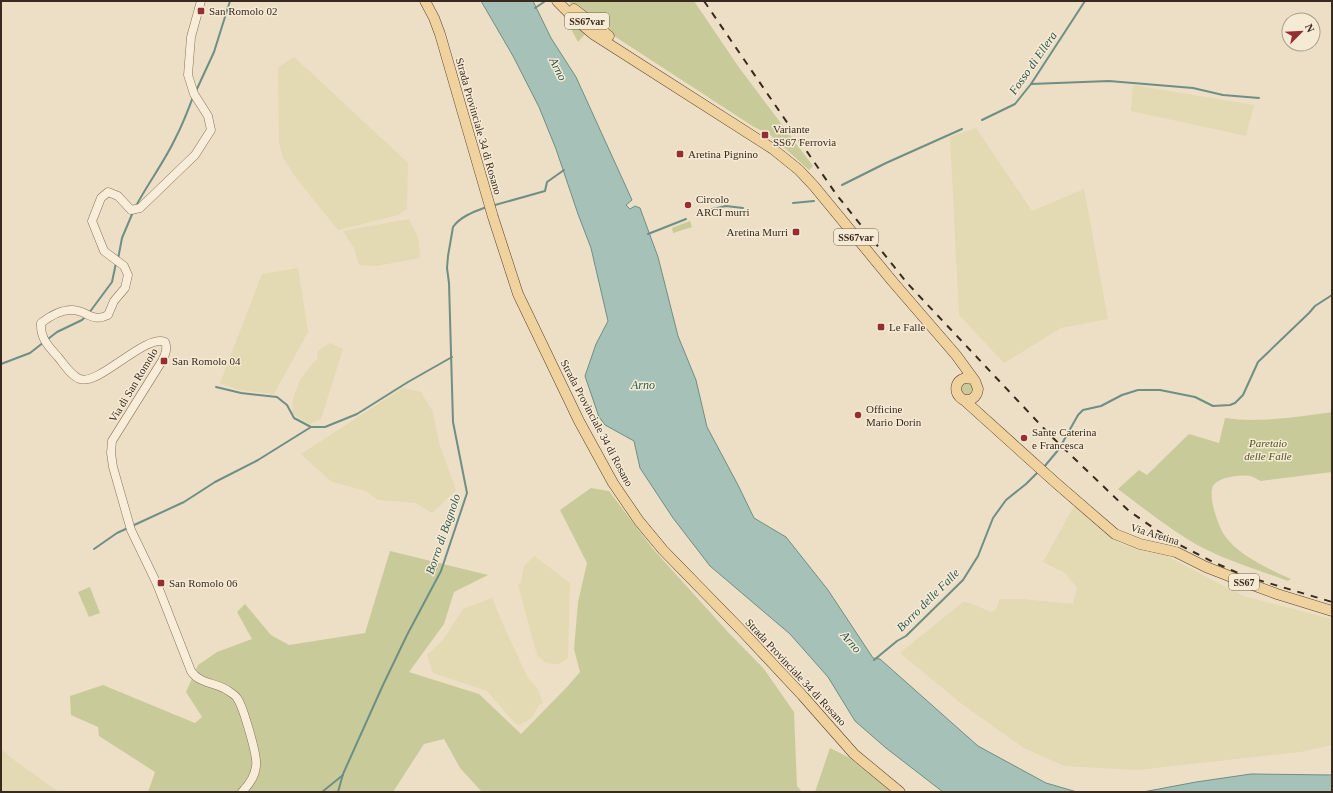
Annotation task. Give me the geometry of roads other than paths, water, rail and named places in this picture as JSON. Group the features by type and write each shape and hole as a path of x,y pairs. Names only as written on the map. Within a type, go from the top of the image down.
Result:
{"main road":[{"name":"Strada Provinciale 34 di Rosano","path":"425,1 440,34 493,217 518,294 579,421 613,483 639,521 663,550 802,695 854,754 900,792"},
{"name":"SS67var","path":"557,1 593,34 773,149"},
{"name":"SS67var","path":"564,1 598,29 750,129 799,170 956,355 973,379"},
{"name":"SS67var","path":"956,355 960,363 960,380"},
{"path":"960,380 965,378 973,379 978,385 977,401 982,415"},
{"name":"Via Aretina","path":"960,380 956,386 956,390 960,397 1115,534 1140,544 1176,552 1206,567 1242,581 1277,594 1332,611"},
{"path":"964,400 973,399 977,394"}],"street":[{"name":"Via di San Romolo","path":"201,1 191,38 188,76 194,94 208,116 211,130 196,155 140,208 130,210 118,196 108,192 101,198 92,221 104,252 124,266 128,274 125,288 114,301 108,315 101,318 92,317 82,312 71,310 54,313 41,323 40,331 45,341 71,372 80,379 92,379 156,340 165,342 166,354 112,441 111,453 113,467 131,530 157,584 191,671 194,676 203,682 220,686 228,690 238,698 242,707 248,725 257,764 253,778 242,792"}],"water":[{"name":"Arno","path":"481,1 533,1 551,38 576,77 632,200 626,205 630,209 635,206 640,208 658,257 678,336 696,380 707,427 754,518 786,537 828,590 873,658 880,659 978,746 1046,783 1077,792 943,792 886,748 855,721 828,677 790,634 710,566 673,518 640,468 634,441 605,425 599,417 585,376 596,344 608,321 591,248 556,149 539,107 513,56"},
{"path":"1251,774 1332,775 1332,792 1143,792 1196,782"}],"waterway":[{"path":"196,91 214,52 230,1"},
{"name":"Fosso di Ellera","path":"982,120 1015,104 1031,84 1085,1"},
{"path":"535,8 544,2"},
{"path":"1031,84 1109,81 1193,88 1223,95 1259,98"},
{"path":"136,206 172,146 193,97"},
{"name":"Fosso di Ellera","path":"842,185 886,163 962,129"},
{"name":"Borro di Bagnolo","path":"495,205 545,191 547,182 564,170"},
{"name":"Fosso di Ellera","path":"793,203 814,201"},
{"name":"Fosso di Ellera","path":"712,209 726,206 743,208"},
{"name":"Borro di Bagnolo","path":"338,792 343,774 383,685 407,635 441,571 467,493 453,422 449,283 447,268 453,227 456,223 471,213 484,208"},
{"path":"118,259 122,238 133,212"},
{"name":"Fosso di Ellera","path":"648,234 686,219"},
{"path":"89,313 112,282 116,263"},
{"name":"Borro delle Falle","path":"1044,467 1059,449 1078,415 1083,410 1101,406 1122,395 1138,390 1160,390 1195,397 1213,406 1230,405 1235,403 1243,395 1258,362 1315,306 1332,295"},
{"path":"48,339 57,332 82,320 86,316"},
{"path":"1,364 30,353 44,342"},
{"path":"132,526 184,502 215,482 258,460 311,427 325,427 357,414 408,382 452,357"},
{"path":"216,387 241,393 277,397 287,405 294,418 311,427"},
{"name":"Borro delle Falle","path":"874,660 897,641 906,636 963,580 978,556 993,518 1006,500 1039,471"},
{"path":"94,549 117,533 128,528"},
{"path":"322,792 343,775"}],"railway":[{"path":"704,1 836,194 908,284 1051,436 1129,511 1174,542 1213,562 1245,576 1332,602"}],"place":[{"name":"San Romolo 02","path":"201,11"},
{"name":"Variante SS67 Ferrovia","path":"765,135"},
{"name":"Aretina Pignino","path":"680,154"},
{"name":"Circolo ARCI murri","path":"688,205"},
{"name":"Aretina Murri","path":"796,232"},
{"name":"Le Falle","path":"881,327"},
{"name":"San Romolo 04","path":"164,361"},
{"name":"Officine Mario Dorin","path":"858,415"},
{"name":"Sante Caterina e Francesca","path":"1024,438"},
{"name":"San Romolo 06","path":"161,583"}],"park label":[{"name":"Paretaio delle Falle","path":"1268,449"}]}
